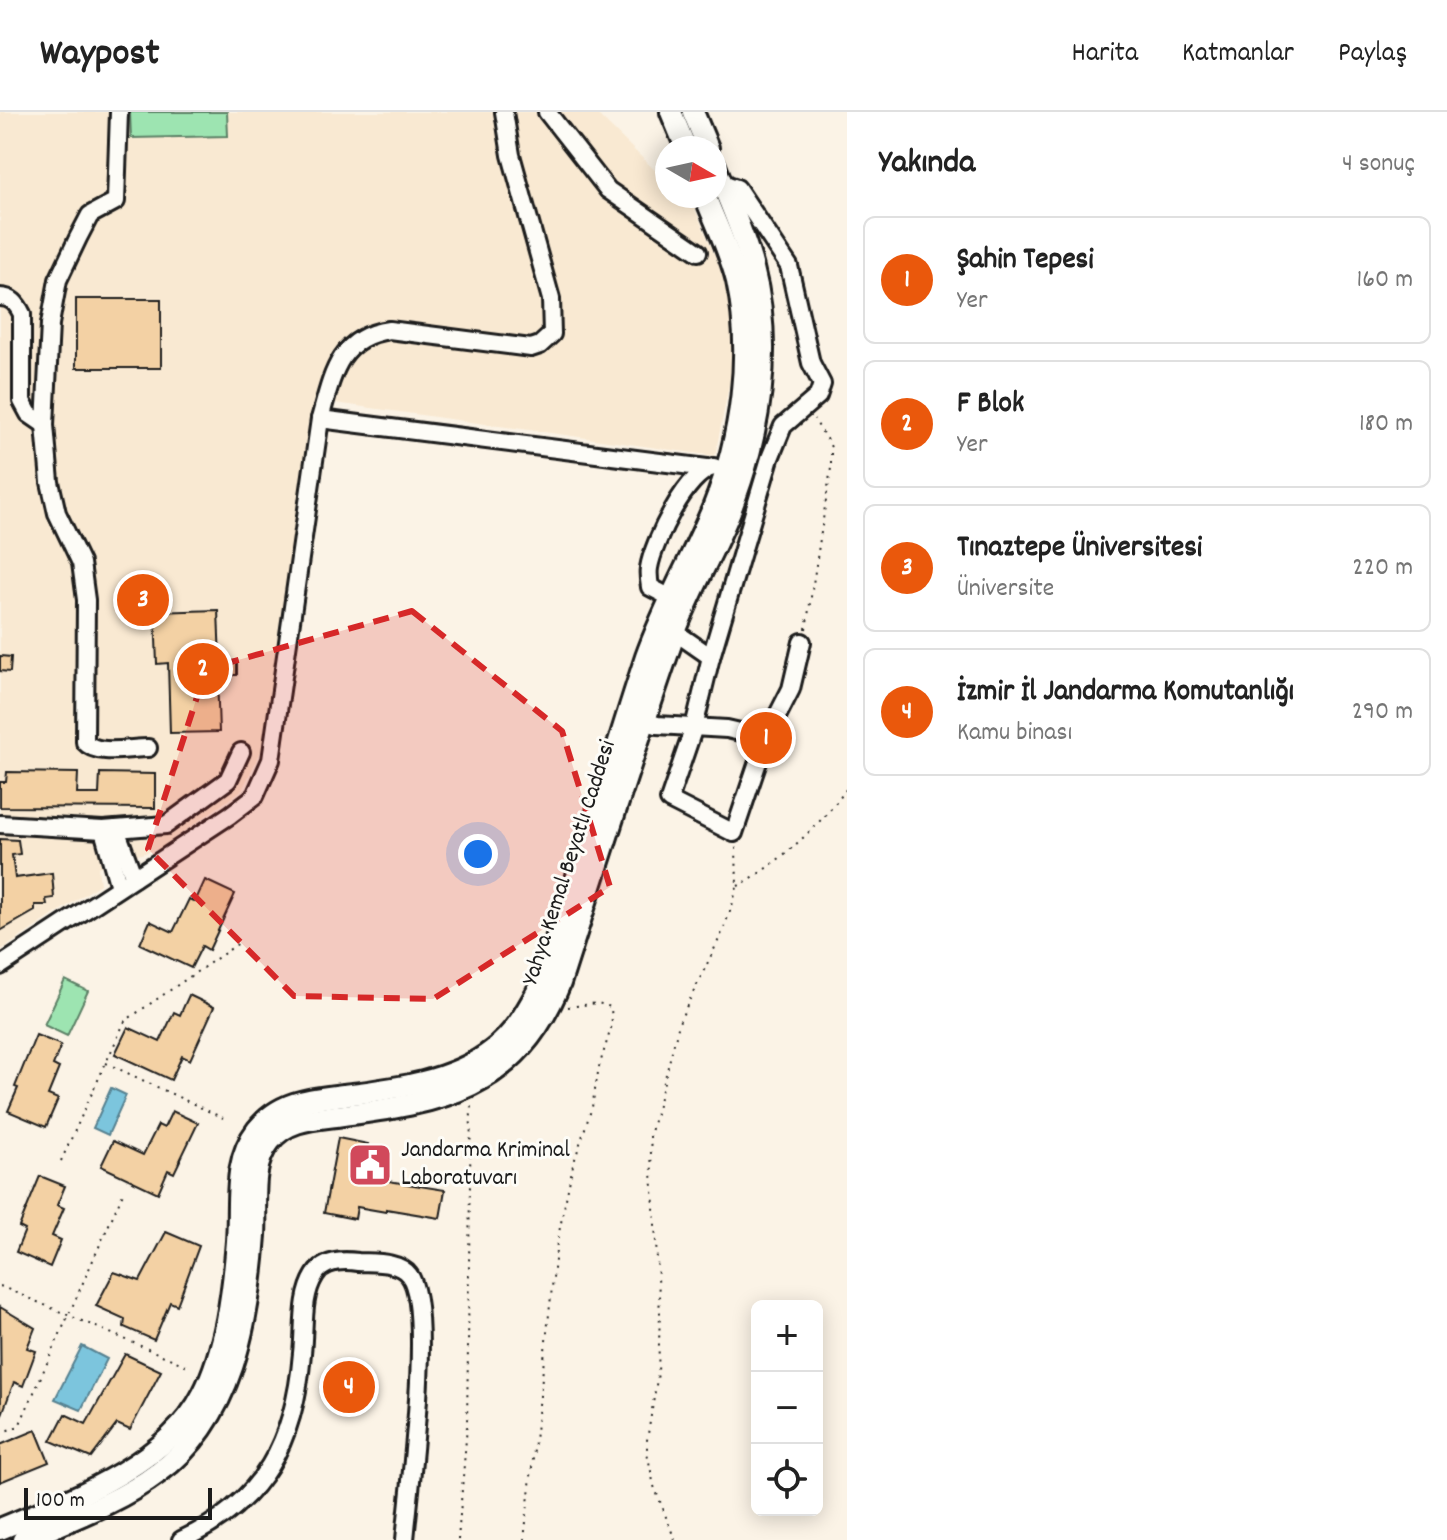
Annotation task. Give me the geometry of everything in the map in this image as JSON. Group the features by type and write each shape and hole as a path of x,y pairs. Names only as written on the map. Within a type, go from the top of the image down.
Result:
{"main road":[{"path":"671,112 681,136"},
{"path":"693,112 703,136"},
{"name":"Yahya Kemal Beyatlı Caddesi","path":"23,1540 95,1508 156,1475 185,1450 207,1423 223,1394 241,1332 254,1247 256,1180 270,1141 304,1119 404,1105 452,1093 480,1081 520,1051 532,1037 552,1001 624,753 647,655 737,494 749,452 761,391 763,342 759,294 748,251 727,198"},
{"name":"Yahya Kemal Beyatlı Caddesi","path":"0,1529 71,1499 139,1462 175,1433 202,1397 219,1349 233,1279 240,1169 250,1141 266,1119 280,1109 311,1098 397,1087 455,1071 495,1049 518,1024 537,992 624,753 644,721 675,632 679,602 713,507 717,466 741,396 743,321 732,262 710,208"}],"street":[{"path":"119,112 116,201 90,215 58,280 50,324 45,425 52,495 57,513 77,551 84,575 85,742 91,748 99,749 148,748"},
{"path":"0,966 243,806 255,796 267,776 320,419 332,378 347,350 370,333 389,330 531,348 540,345 552,334 551,299 511,155 504,112"},
{"path":"547,112 608,190 698,252"},
{"path":"727,181 737,188 789,266 811,363 822,384 818,396 783,426 770,458 711,657 694,727 669,800 734,833 766,738 791,689 802,642"},
{"path":"0,297 7,297 17,304 22,314 22,401 29,414 45,425"},
{"path":"320,419 717,466"},
{"path":"679,602 650,587 648,571 652,553 667,518 689,486 717,466"},
{"path":"675,632 711,657"},
{"path":"644,721 657,725 727,729 766,738"},
{"path":"0,824 110,829 166,825 228,780 241,752"},
{"path":"110,829 134,878"},
{"path":"110,829 119,887"},
{"path":"181,1540 221,1520 255,1487 269,1468 290,1425 296,1403 310,1285 316,1272 342,1260 396,1266 408,1273 418,1296 421,1324 419,1371 405,1540"}],"path":[{"path":"802,642 831,468 831,447 817,427 808,404"},
{"path":"737,887 773,863 829,810 847,788"},
{"path":"675,1540 654,1486 647,1452 658,1373 660,1313 650,1136 680,1020 722,933 737,887 734,833"},
{"path":"61,1161 125,1021 239,943"},
{"path":"524,1540 557,1242 573,1165 592,1107 599,1067 612,1025 611,1007 598,1003 571,1006 562,1011"},
{"path":"105,1062 223,1118"},
{"path":"458,1540 467,1426 469,1124 471,1100 480,1081"},
{"path":"0,1433 19,1426 123,1193"},
{"path":"0,1286 190,1367"}],"highlighted area":[{"path":"412,611 562,731 610,887 433,999 294,996 148,849 206,669"}],"shaded area":[{"path":"0,112 595,112 655,170 655,208 695,209 731,293 734,359 715,456 314,400 265,743 242,790 161,848 98,867 100,884 0,951"}],"green space":[{"path":"130,112 227,112 228,136 131,138"},
{"path":"65,980 88,991 67,1036 44,1025"}],"water":[{"path":"111,1088 126,1095 108,1135 93,1128"},
{"path":"82,1346 107,1359 81,1410 55,1399"}],"building":[{"path":"76,299 161,299 161,368 76,368"},
{"path":"218,610 220,662 237,661 237,675 217,675 219,732 170,733 168,663 157,664 155,612"},
{"path":"0,656 11,657 10,672 0,671"},
{"path":"7,772 78,773 77,794 99,794 100,773 155,774 155,808 0,807 0,782 6,782"},
{"path":"0,839 18,840 20,854 12,855 15,878 52,873 54,898 46,899 47,905 35,905 35,911 0,931"},
{"path":"205,880 235,894 209,950 202,946 191,968 140,944 150,921 173,932 189,899 195,902"},
{"path":"189,995 214,1007 190,1060 182,1056 171,1080 115,1054 128,1027 160,1042 174,1012 180,1015"},
{"path":"36,1035 61,1045 53,1065 59,1068 48,1095 58,1099 46,1127 8,1111"},
{"path":"172,1111 198,1123 174,1173 168,1170 158,1193 101,1166 113,1141 143,1155 158,1125 164,1128"},
{"path":"338,1138 368,1144 363,1177 445,1190 440,1218 357,1207 355,1219 324,1213"},
{"path":"40,1176 65,1186 57,1205 64,1208 52,1236 61,1240 50,1267 16,1252 25,1230 19,1227"},
{"path":"166,1232 199,1246 177,1305 170,1302 154,1340 124,1327 125,1319 96,1306 114,1272 140,1281"},
{"path":"0,1307 35,1328 27,1348 36,1351 23,1386 14,1382 1,1417"},
{"path":"125,1354 161,1371 130,1430 117,1424 91,1458 51,1441 65,1414 86,1424"},
{"path":"36,1430 49,1462 0,1482 0,1445"}],"place":[{"name":"Tınaztepe Üniversitesi","path":"143,600"},
{"name":"F Blok","path":"203,669"},
{"name":"Şahin Tepesi","path":"766,738"},
{"name":"Jandarma Kriminal Laboratuvarı","path":"370,1165"},
{"name":"İzmir İl Jandarma Komutanlığı","path":"349,1387"}]}
